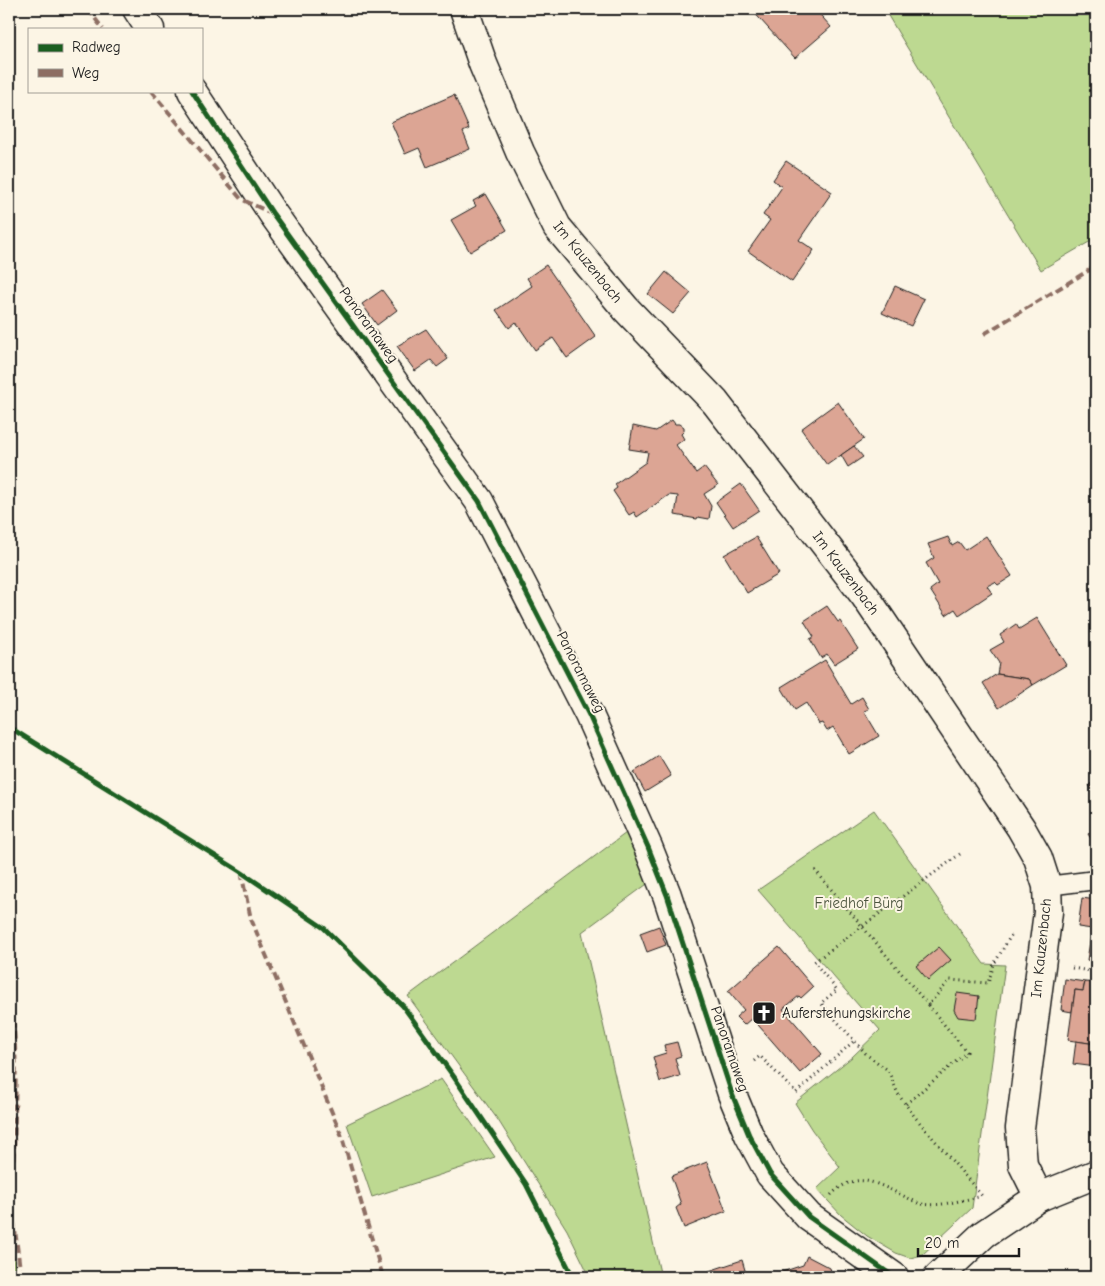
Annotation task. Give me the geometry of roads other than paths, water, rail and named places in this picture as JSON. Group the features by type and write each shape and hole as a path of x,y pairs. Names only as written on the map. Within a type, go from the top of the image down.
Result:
{"street":[{"path":"137,9 149,28"},
{"name":"Im Kauzenbach","path":"464,9 483,64 516,143 557,227 626,309 715,402 865,596 1021,828 1038,858 1047,886 1048,912 1020,1128 1023,1165 1039,1197"},
{"name":"Panoramaweg","path":"193,92 273,214 479,501 589,715 648,847 666,895 732,1094 749,1135 770,1174 810,1217 894,1277"},
{"path":"938,1277 984,1234 1039,1197 1096,1174"}],"lane":[{"path":"1047,886 1096,880"}],"place":[{"name":"Auferstehungskirche","path":"764,1013"}],"park label":[{"name":"Friedhof Bürg","path":"859,903"}]}
